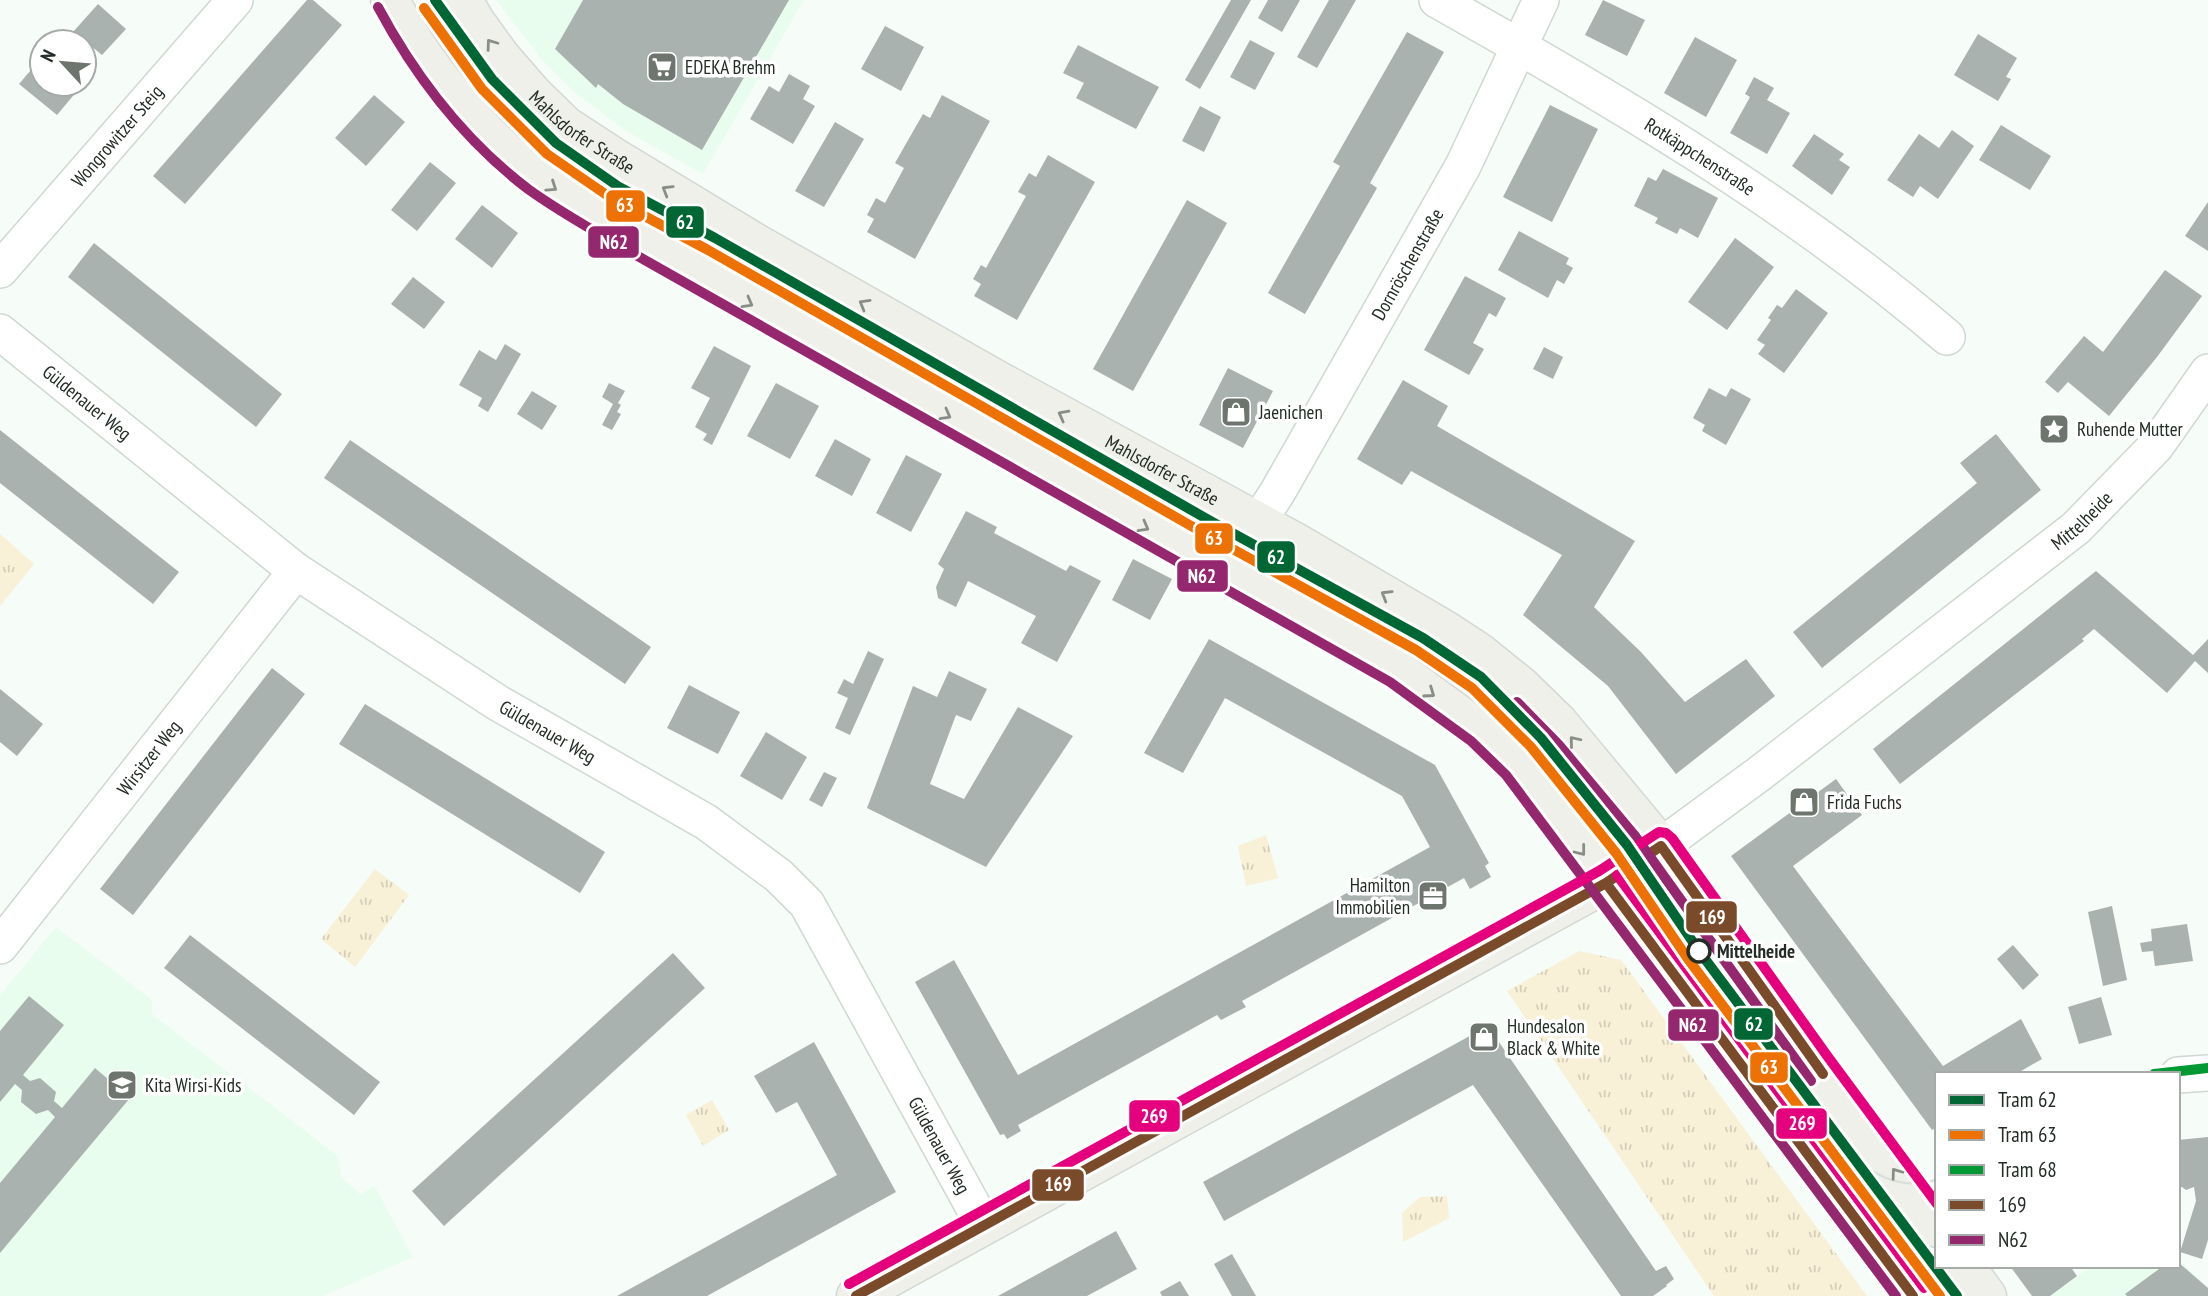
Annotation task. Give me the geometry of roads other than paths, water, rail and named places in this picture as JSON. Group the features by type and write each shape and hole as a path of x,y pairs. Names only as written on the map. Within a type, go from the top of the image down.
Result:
{"main road":[{"path":"390,0 429,63 464,106 499,144 534,175 627,234 1398,670 1480,730 1517,766 1913,1296"},
{"name":"Mahlsdorfer Straße","path":"463,0 501,57 533,94 566,126 612,156 754,242 987,374 1258,522 1445,630 1480,653 1521,686 1558,722 1661,846 1817,1065 1932,1212"},
{"path":"1228,574 1258,522"},
{"path":"856,1296 1606,883 1661,846"},
{"path":"1966,1268 1987,1296"}],"street":[{"name":"Wongrowitzer Steig","path":"0,270 235,0"},
{"name":"Rotkäppchenstraße","path":"1437,0 1520,46 1676,140 1767,199 1894,292 1947,337"},
{"name":"Dornröschenstraße","path":"1258,522 1463,166 1541,0"},
{"name":"Güldenauer Weg","path":"0,331 296,571 498,703 706,822 779,876 807,904 984,1226"},
{"name":"Mittelheide","path":"1661,846 1759,774 2076,528 2156,446 2208,372"},
{"name":"Wirsitzer Weg","path":"0,946 296,571"},
{"path":"2180,1075 2208,1073"},
{"path":"1874,1243 1932,1212"}],"tram line":[{"name":"62","path":"435,0 492,79 556,143 619,187 715,238 1207,519 1423,638 1481,677 1541,738 1627,845 1699,951 1935,1267"},
{"name":"63","path":"424,8 482,89 547,154 611,198 708,250 1200,531 1416,650 1472,688 1531,747 1616,853 1688,959 1940,1296"},
{"name":"68","path":"2172,1072 2208,1068"},
{"path":"1842,1144 1862,1164 1896,1182 1909,1184 1935,1180"},
{"name":"62","path":"1936,1268 1957,1296"}],"place":[{"name":"EDEKA Brehm","path":"662,67"},
{"name":"Jaenichen","path":"1236,412"},
{"name":"Ruhende Mutter","path":"2054,429"},
{"name":"Frida Fuchs","path":"1804,802"},
{"name":"Hamilton Immobilien","path":"1433,896"},
{"name":"Mittelheide","path":"1699,951"},
{"name":"Hundesalon Black & White","path":"1484,1037"},
{"name":"Kita Wirsi-Kids","path":"122,1085"}]}
